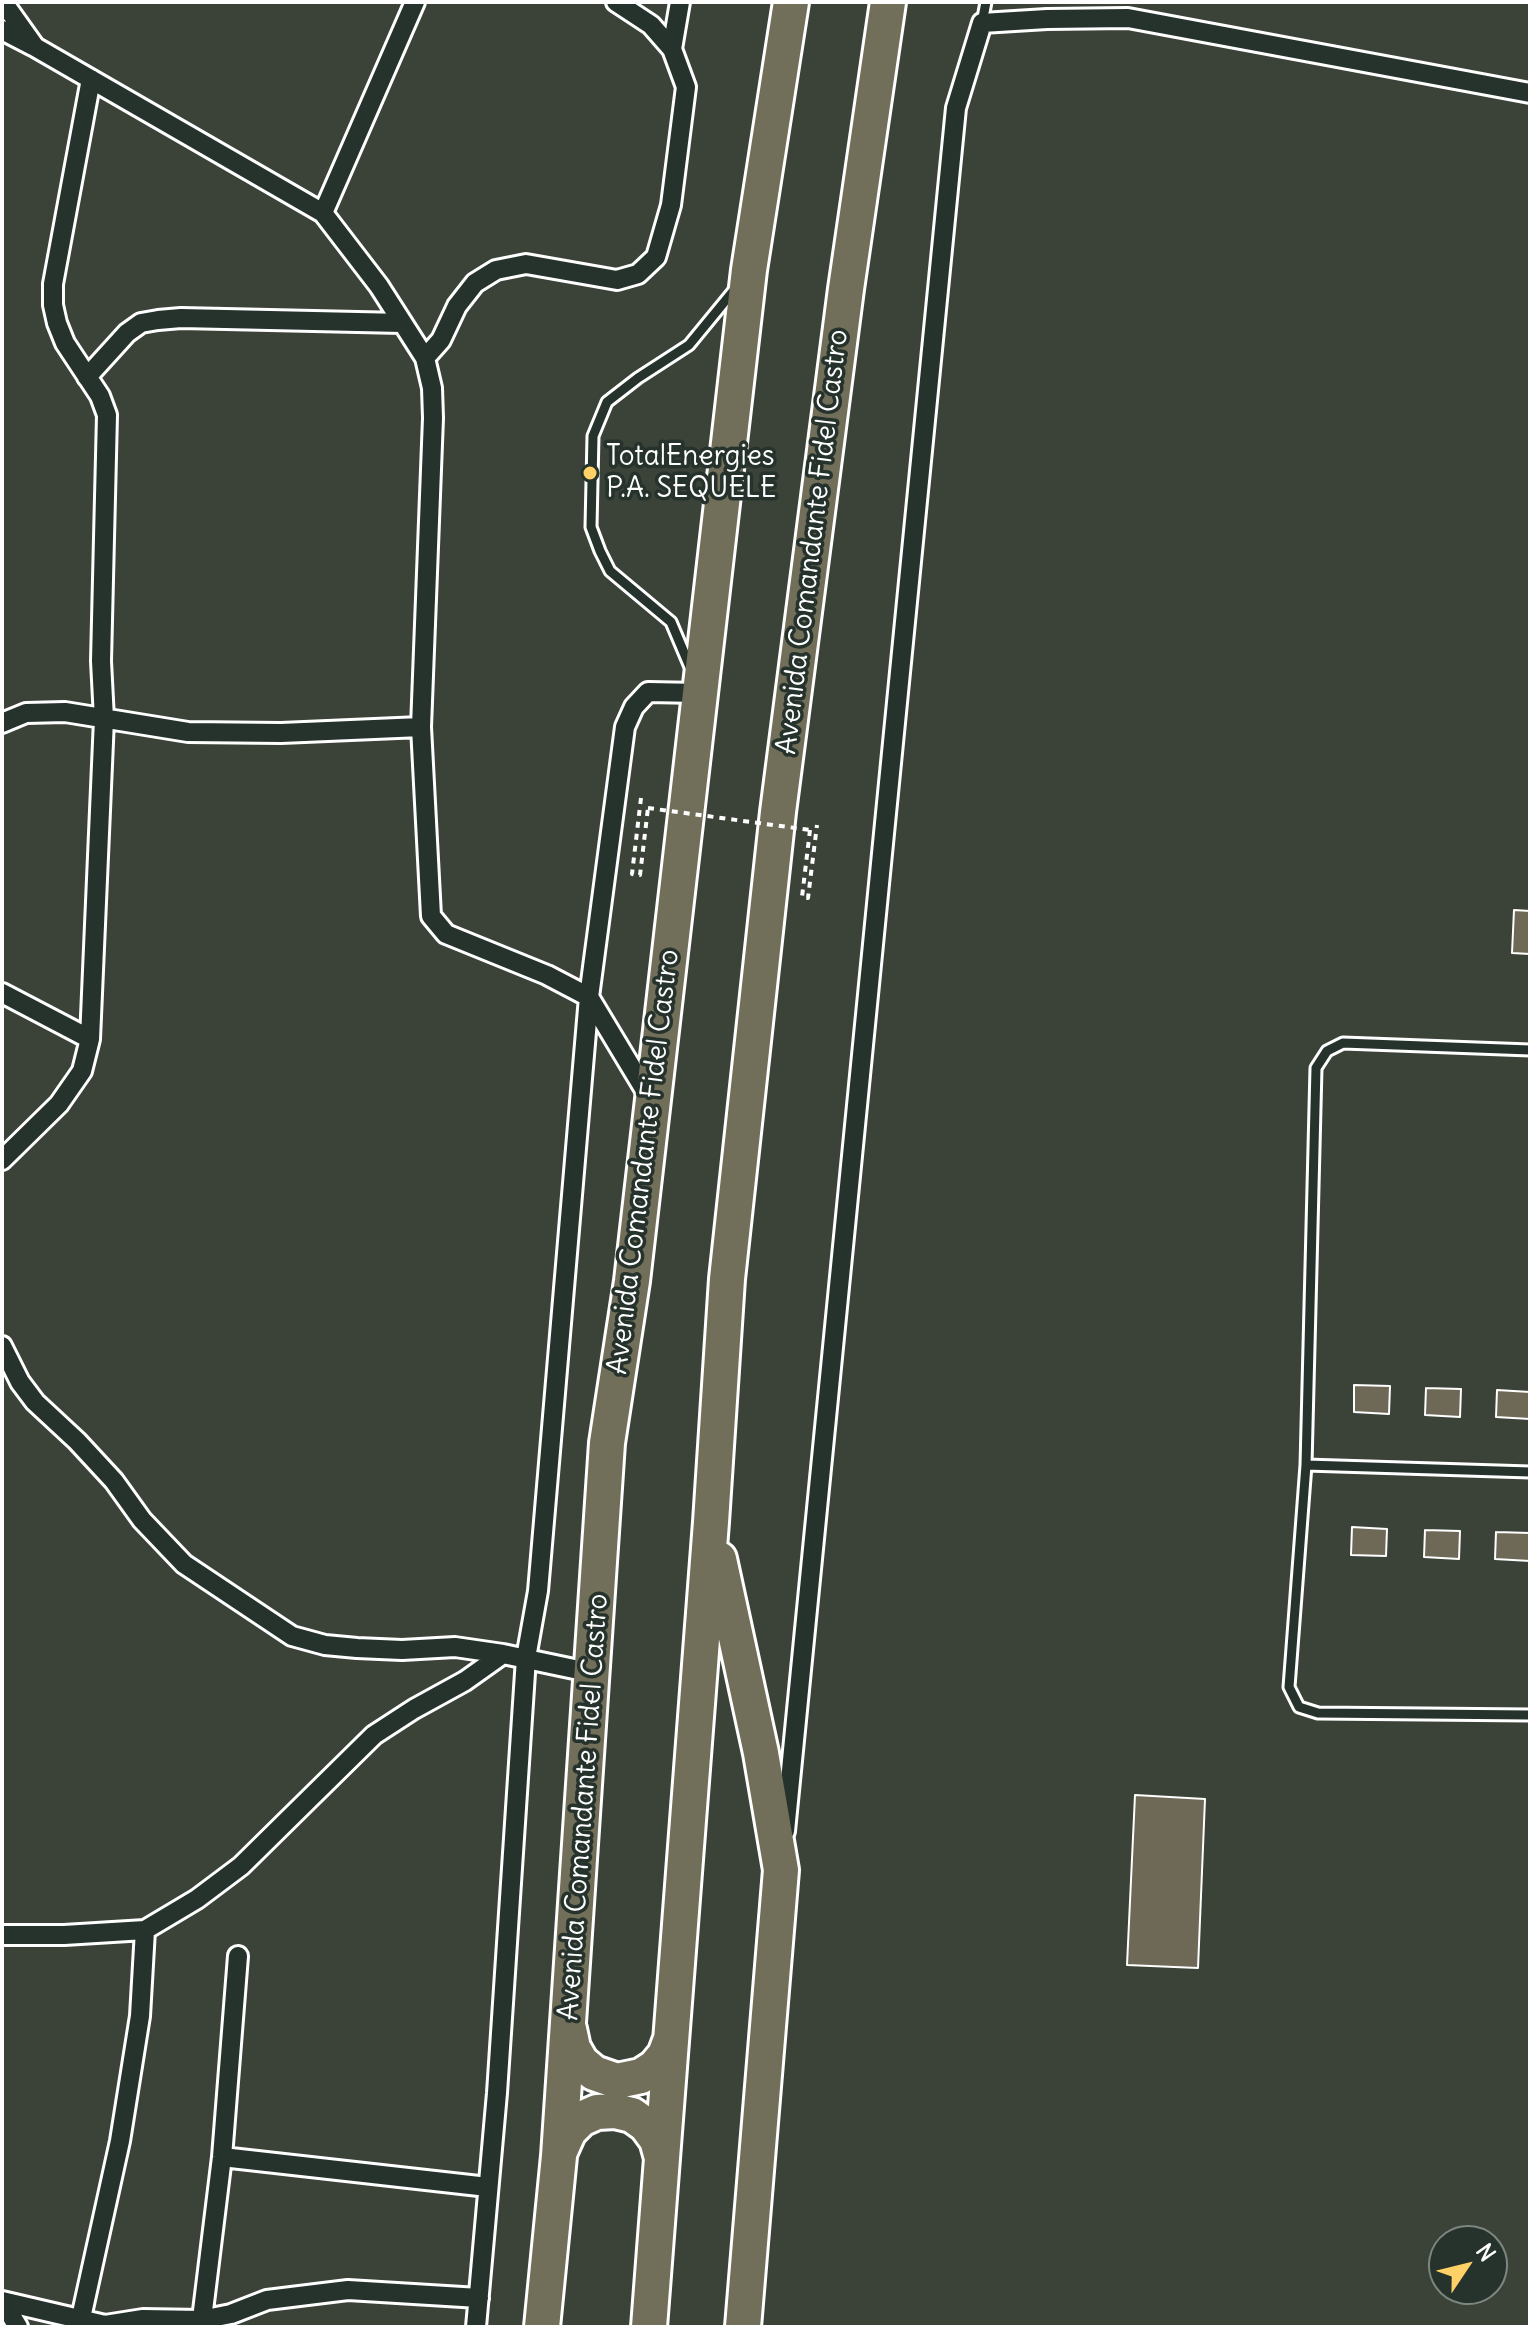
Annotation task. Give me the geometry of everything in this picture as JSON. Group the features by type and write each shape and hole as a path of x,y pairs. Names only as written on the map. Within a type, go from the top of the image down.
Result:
{"highway":[{"name":"Avenida Comandante Fidel Castro","path":"542,2327 569,2023 607,1443 632,1281 749,270 791,2"},
{"name":"Avenida Comandante Fidel Castro","path":"649,2327 727,1279 778,812 842,320 888,2"},
{"path":"711,1522 761,1753 781,1870 743,2327"},
{"path":"569,2023 570,2040 581,2062 594,2073 617,2081 641,2076 655,2067 665,2055 672,2031"},
{"path":"559,2156 564,2139 574,2125 597,2112 615,2111 632,2115 646,2125 660,2148 662,2164"}],"street":[{"path":"3,2 35,47"},
{"path":"323,213 415,2"},
{"path":"425,358 441,340 457,306 475,283 496,270 526,264 617,280 638,274 656,257 671,205 686,87 672,49 651,25 616,2"},
{"path":"672,49 680,2"},
{"path":"781,1870 956,108 982,23 1128,18 1530,93"},
{"path":"2,30 323,213 379,286 425,358 432,388 433,418 421,727 431,916 446,934 547,975 589,997 653,1102"},
{"path":"2,1160 59,1104 82,1071 90,1039 104,719 101,661 107,415 100,396 65,343 53,305 53,284 91,79"},
{"path":"87,377 127,333 141,323 158,320 402,323"},
{"path":"476,2327 526,1658 538,1591 589,997 625,727 634,707 648,692 699,693"},
{"path":"2,723 26,713 65,712 188,732 310,733 421,727"},
{"path":"2,993 90,1039"},
{"path":"2,1346 20,1382 35,1402 114,1481 142,1520 184,1564 292,1636 325,1645 357,1648 402,1650 455,1647 593,1673"},
{"path":"2,1935 145,1930 197,1899 241,1866 374,1735 465,1681 503,1654"},
{"path":"80,2324 120,2141 140,2016 145,1930"},
{"path":"201,2324 222,2157 238,1956"},
{"path":"222,2157 488,2187"},
{"path":"3,2301 80,2324 105,2325 162,2318 201,2324 267,2300 348,2290 479,2298"},
{"path":"3,2301 18,2327"}],"lane":[{"path":"982,23 986,2"},
{"path":"699,693 671,622 610,571 600,551 591,527 593,436 607,402 689,345 714,318 749,270"},
{"path":"1530,1050 1343,1043 1327,1051 1316,1068 1306,1465 1289,1687 1299,1707 1318,1713 1530,1715"},
{"path":"1306,1465 1530,1472"}],"path":[{"path":"641,798 632,874 640,875 648,808 810,830 802,897 808,898 817,825"}],"building":[{"path":"1514,910 1530,911 1530,954 1512,953"},
{"path":"1354,1385 1390,1386 1389,1414 1354,1412"},
{"path":"1426,1388 1461,1389 1460,1417 1425,1415"},
{"path":"1497,1390 1530,1392 1530,1419 1496,1417"},
{"path":"1352,1527 1387,1529 1386,1556 1351,1555"},
{"path":"1425,1530 1460,1531 1459,1559 1424,1557"},
{"path":"1496,1532 1530,1533 1530,1561 1495,1559"},
{"path":"1135,1795 1205,1799 1198,1968 1127,1965"}],"place":[{"name":"TotalEnergies P.A. SEQUELE","path":"590,473"}]}
